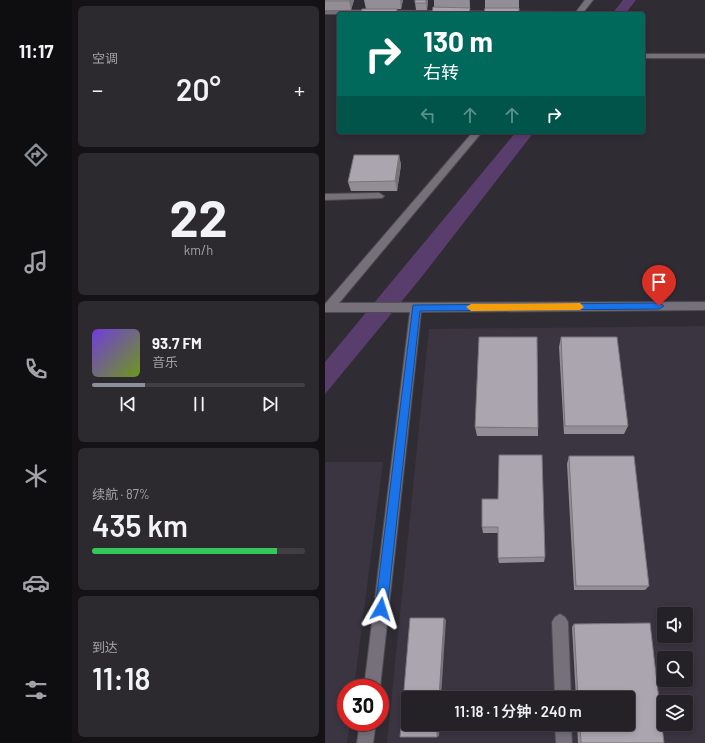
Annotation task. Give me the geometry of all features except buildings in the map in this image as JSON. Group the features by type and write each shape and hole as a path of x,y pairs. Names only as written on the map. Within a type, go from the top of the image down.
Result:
{"street":[{"path":"580,12 589,0"},
{"path":"325,12 337,12"},
{"path":"645,56 705,56"},
{"path":"327,308 476,134"},
{"path":"325,197 379,196"},
{"path":"327,308 705,306"},
{"path":"373,679 416,308"},
{"path":"560,622 563,691"},
{"path":"365,743 367,731"},
{"path":"563,731 564,743"}],"shaded area":[{"path":"623,0 636,0 627,12 614,12"},
{"path":"514,134 532,134 420,279 325,394 325,362"},
{"path":"705,326 705,743 387,743 429,329"},
{"path":"325,462 383,462 355,679 337,679 337,731 349,731 347,743 325,743"}],"slow traffic":[{"path":"471,307 580,307"}],"route":[{"path":"381,609 416,308 659,306"}]}
